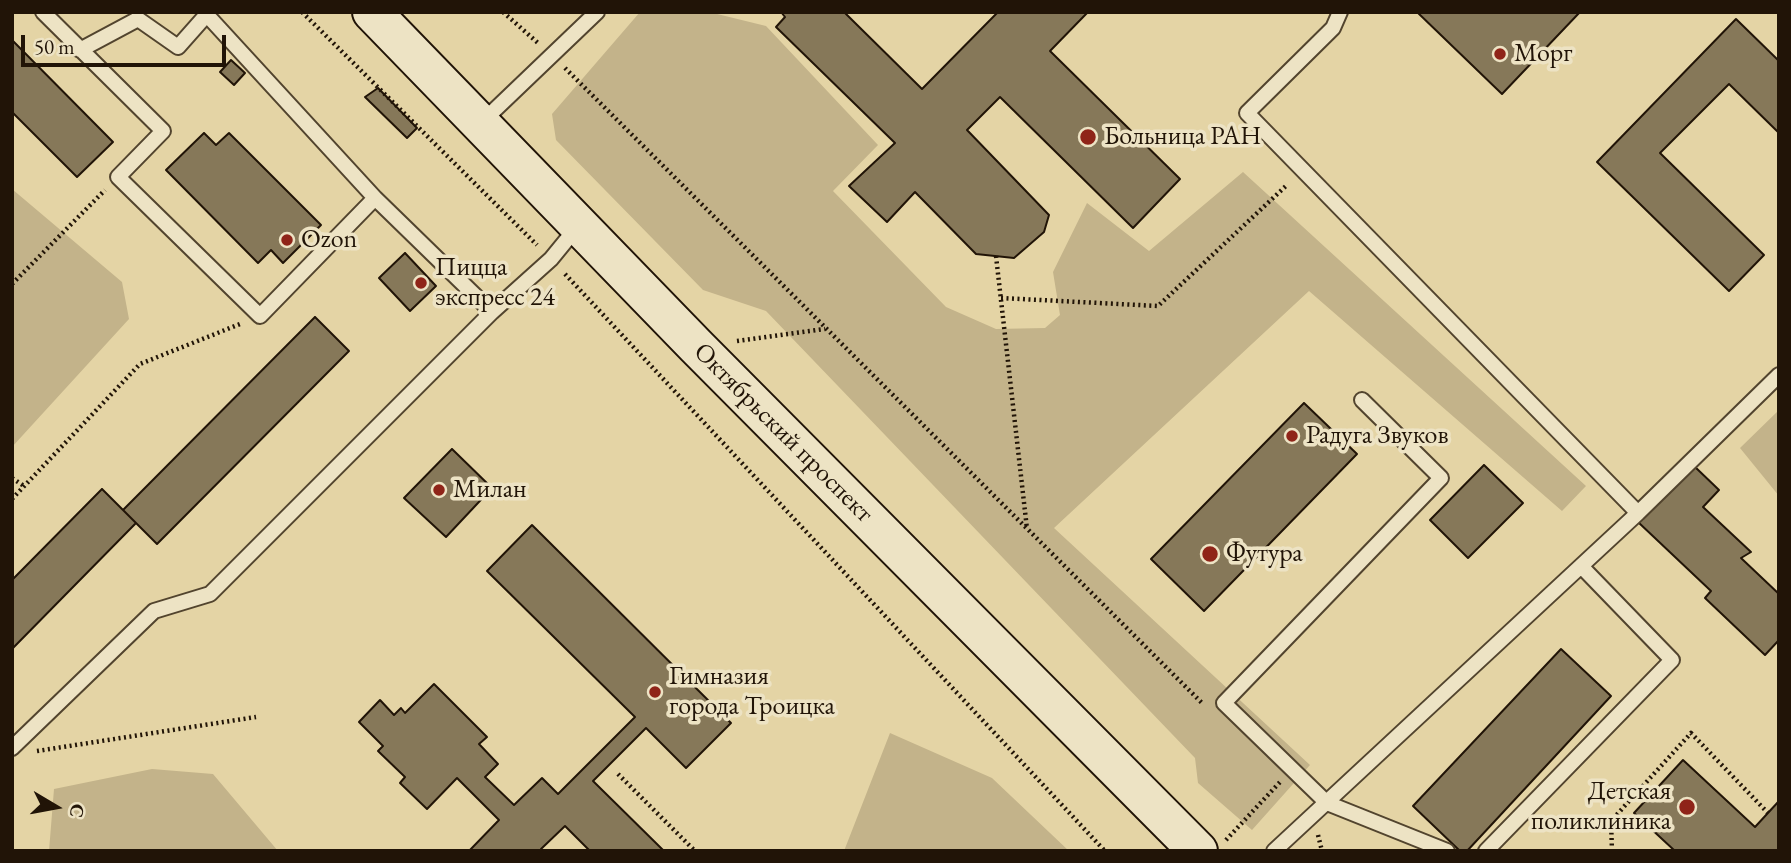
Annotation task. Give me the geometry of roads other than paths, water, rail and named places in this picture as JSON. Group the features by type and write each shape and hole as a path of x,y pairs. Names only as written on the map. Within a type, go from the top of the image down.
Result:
{"main road":[{"name":"Октябрьский проспект","path":"372,12 696,346 1198,851"}],"lane":[{"path":"43,12 163,131 118,177 260,316 375,198"},
{"path":"480,124 597,12"},
{"path":"1340,12 1333,28 1247,113 1638,513"},
{"path":"80,50 138,19 177,47 208,13 375,198 492,312"},
{"path":"19,751 154,611 210,594 492,312 551,259 579,225"},
{"path":"1274,851 1638,513 1779,375"},
{"path":"1362,400 1441,478 1224,703 1327,803 1447,851"},
{"path":"1486,851 1672,660 1581,566"}],"place":[{"name":"Морг","path":"1500,54"},
{"name":"Больница РАН","path":"1088,137"},
{"name":"Ozon","path":"287,240"},
{"name":"Пицца экспресс 24","path":"421,283"},
{"name":"Радуга Звуков","path":"1292,436"},
{"name":"Милан","path":"439,490"},
{"name":"Футура","path":"1210,554"},
{"name":"Гимназия города Троицка","path":"655,692"},
{"name":"Детская поликлиника","path":"1687,807"}]}
